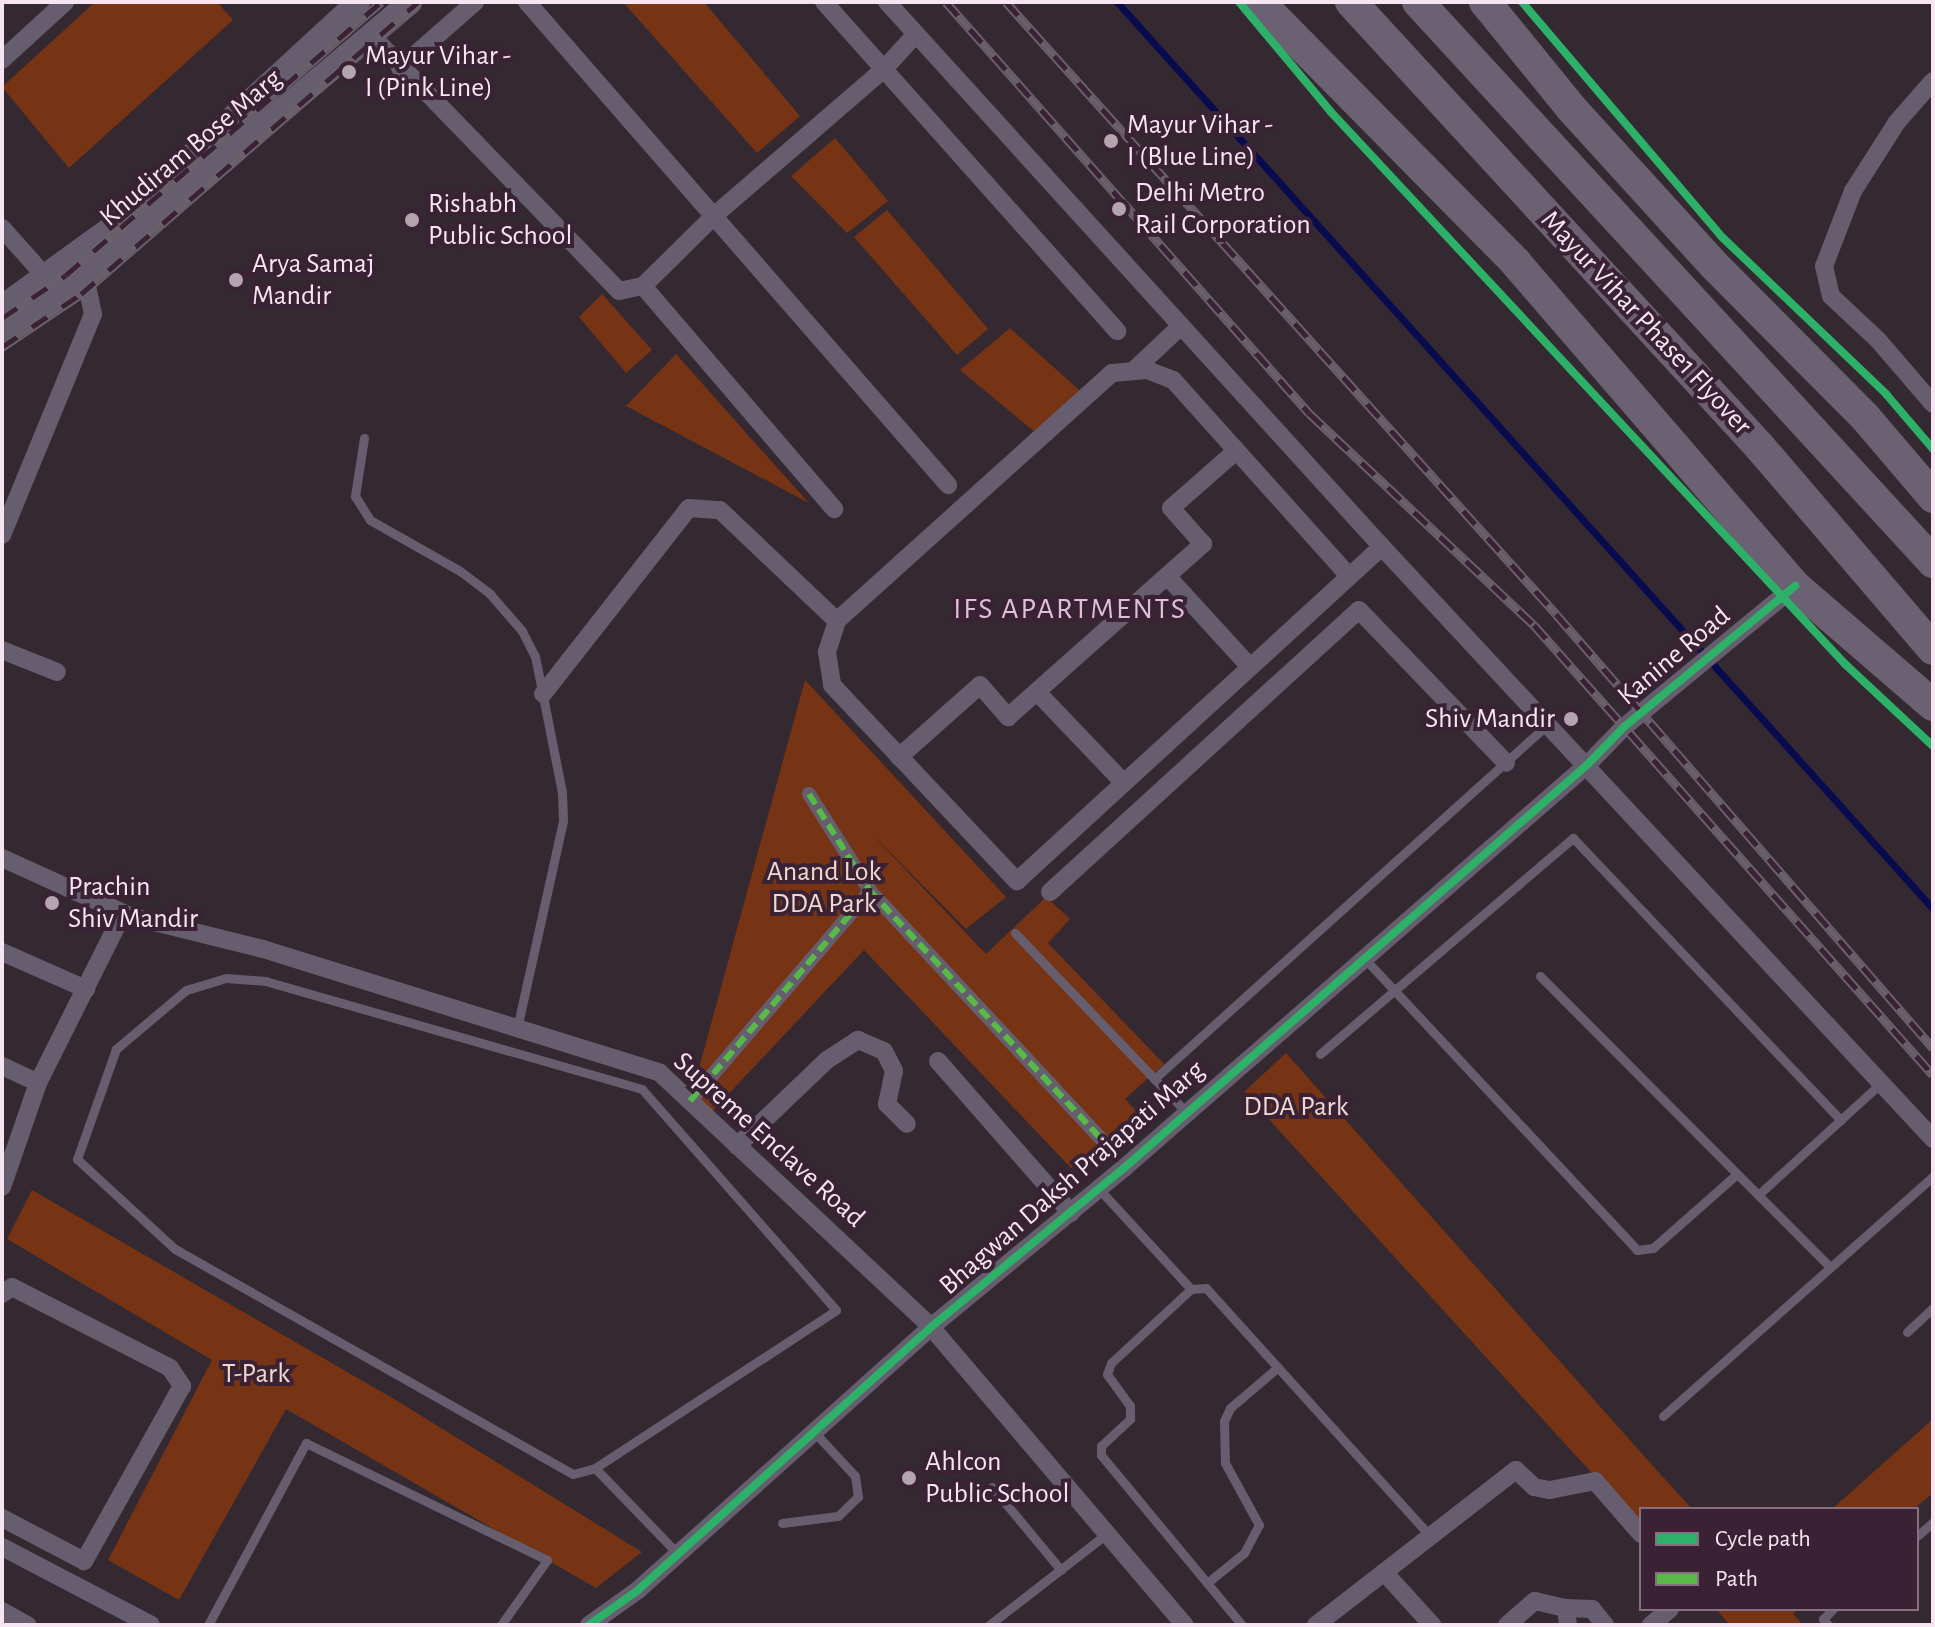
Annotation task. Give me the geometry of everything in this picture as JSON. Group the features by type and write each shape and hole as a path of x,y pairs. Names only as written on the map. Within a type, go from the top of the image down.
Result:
{"highway":[{"path":"1259,2 1516,263 1795,586 1933,705"},
{"name":"Mayur Vihar Phase1 Flyover","path":"1351,2 1759,446 1933,649"},
{"name":"Mayur Vihar Phase1 Flyover","path":"1418,2 1530,128 1933,562"},
{"path":"1485,2 1572,109 1714,265 1865,417 1933,497"}],"street":[{"name":"Khudiram Bose Marg","path":"2,307 193,170 372,36 410,2"},
{"path":"400,68 475,2"},
{"path":"527,2 716,214 948,485"},
{"path":"824,2 1117,331"},
{"path":"887,2 1382,547 1933,1139"},
{"path":"2,60 58,4"},
{"name":"Khudiram Bose Marg","path":"2,329 85,276 193,170 353,4"},
{"path":"372,36 619,291 643,286 716,214 884,69 916,34"},
{"path":"1933,81 1897,122 1853,191 1824,266 1831,296 1933,404"},
{"path":"2,228 36,266"},
{"path":"2,535 93,314 85,276"},
{"path":"643,286 834,509"},
{"path":"1133,371 1181,326"},
{"path":"1349,576 1173,380 1147,370 1112,373 837,621 827,652 832,685 1017,881 1382,547"},
{"path":"899,757 980,685 1008,717 1203,544 1171,508 1236,451"},
{"path":"543,694 689,508 720,510 837,621"},
{"path":"1167,576 1250,667"},
{"name":"Kanine Road","path":"1587,765 1740,627 1795,586"},
{"path":"1050,892 1359,610 1506,763"},
{"path":"2,650 57,672"},
{"path":"1037,692 1124,783"},
{"name":"Bhagwan Daksh Prajapati Marg","path":"589,1625 678,1554 931,1327 1071,1213 1587,765"},
{"path":"809,794 870,891 1102,1140"},
{"name":"Supreme Enclave Road","path":"2,858 123,913 263,949 660,1073 931,1327 1109,1532 1185,1625"},
{"path":"690,1101 870,891"},
{"path":"2,1187 38,1083 123,913"},
{"path":"2,952 86,989"},
{"path":"737,1146 827,1060 858,1040 884,1051 894,1071 887,1104 907,1124"},
{"path":"938,1061 1071,1213"},
{"path":"2,1066 38,1083"},
{"path":"2,1294 12,1287 170,1368 182,1386 84,1561 2,1518"},
{"path":"1316,1625 1516,1470 1534,1487 1550,1490 1595,1481 1639,1532"},
{"path":"2,1547 151,1625"},
{"path":"1384,1572 1432,1625"},
{"path":"1507,1625 1535,1601 1567,1616 1592,1609 1605,1625"},
{"path":"2,1611 27,1625"},
{"path":"1651,1625 1668,1611"}],"lane":[{"path":"364,438 355,496 360,508 383,532 460,571 490,594 522,631 535,656 563,821 517,1028"},
{"path":"1154,1079 1548,724"},
{"path":"1320,1054 1573,838 1841,1120"},
{"path":"1015,933 1185,1111"},
{"path":"1364,958 1637,1250 1653,1248 1737,1174"},
{"path":"1540,976 1830,1267"},
{"path":"226,978 266,981 642,1089 836,1310 595,1468 573,1474 175,1249 77,1159 116,1049 186,990 226,978"},
{"path":"1758,1195 1881,1083"},
{"path":"1663,1416 1933,1176"},
{"path":"1099,1189 1191,1289"},
{"path":"1242,1625 1101,1455 1101,1446 1130,1419 1130,1406 1107,1374 1111,1363 1191,1289 1206,1288 1431,1537"},
{"path":"1907,1332 1933,1308"},
{"path":"1207,1583 1244,1553 1259,1525 1225,1463 1224,1421 1230,1408 1278,1367"},
{"path":"782,1523 838,1516 858,1497 855,1476 815,1433"},
{"path":"208,1625 306,1443 547,1560 501,1625"},
{"path":"595,1468 678,1554"},
{"path":"992,1487 1061,1570"},
{"path":"989,1625 1109,1532"}],"green space":[{"path":"95,2 217,2 233,20 69,168 2,87"},
{"path":"623,2 704,2 800,116 757,153"},
{"path":"835,138 888,201 847,233 791,176"},
{"path":"887,210 988,329 957,355 854,237"},
{"path":"602,294 652,350 626,373 579,317"},
{"path":"1010,328 1087,397 1042,438 960,370"},
{"path":"676,354 755,443 809,503 626,406"},
{"name":"Anand Lok DDA Park","path":"805,680 1006,897 966,929 864,826 986,954 1046,897 1070,919 1048,943 1164,1064 1125,1099 1138,1113 1071,1168 864,950 707,1117 690,1101"},
{"name":"DDA Park","path":"1286,1053 1690,1507 1639,1507 1639,1525 1244,1092"},
{"name":"T-Park","path":"32,1190 394,1399 642,1552 596,1588 286,1409 179,1600 108,1560 212,1360 7,1239"},
{"path":"1933,1419 1933,1493 1916,1507 1834,1507"},
{"path":"1718,1611 1796,1611 1793,1614 1803,1625 1730,1625"}],"waterway":[{"path":"1117,2 1933,909"}],"railway":[{"path":"2,318 66,275 381,2"},
{"path":"2,347 81,294 418,2"},
{"path":"946,2 1309,413 1534,625 1933,1075"},
{"path":"1006,2 1556,614 1933,1048"}],"marked path":[{"path":"809,794 870,891 1102,1140"},
{"path":"690,1101 870,891"}],"cycle path":[{"path":"1239,2 1330,111 1845,664 1933,746"},
{"path":"1522,2 1723,238 1886,394 1933,449"},
{"path":"589,1625 638,1590 931,1327 1124,1168 1587,765 1624,727 1795,586"}],"place":[{"name":"Mayur Vihar - I (Pink Line)","path":"349,72"},
{"name":"Mayur Vihar - I (Blue Line)","path":"1111,141"},
{"name":"Delhi Metro Rail Corporation","path":"1119,209"},
{"name":"Rishabh Public School","path":"412,220"},
{"name":"Arya Samaj Mandir","path":"236,280"},
{"name":"Shiv Mandir","path":"1571,719"},
{"name":"Prachin Shiv Mandir","path":"52,903"},
{"name":"Ahlcon Public School","path":"909,1478"}],"district":[{"name":"IFS APARTMENTS","path":"1070,609"}]}
